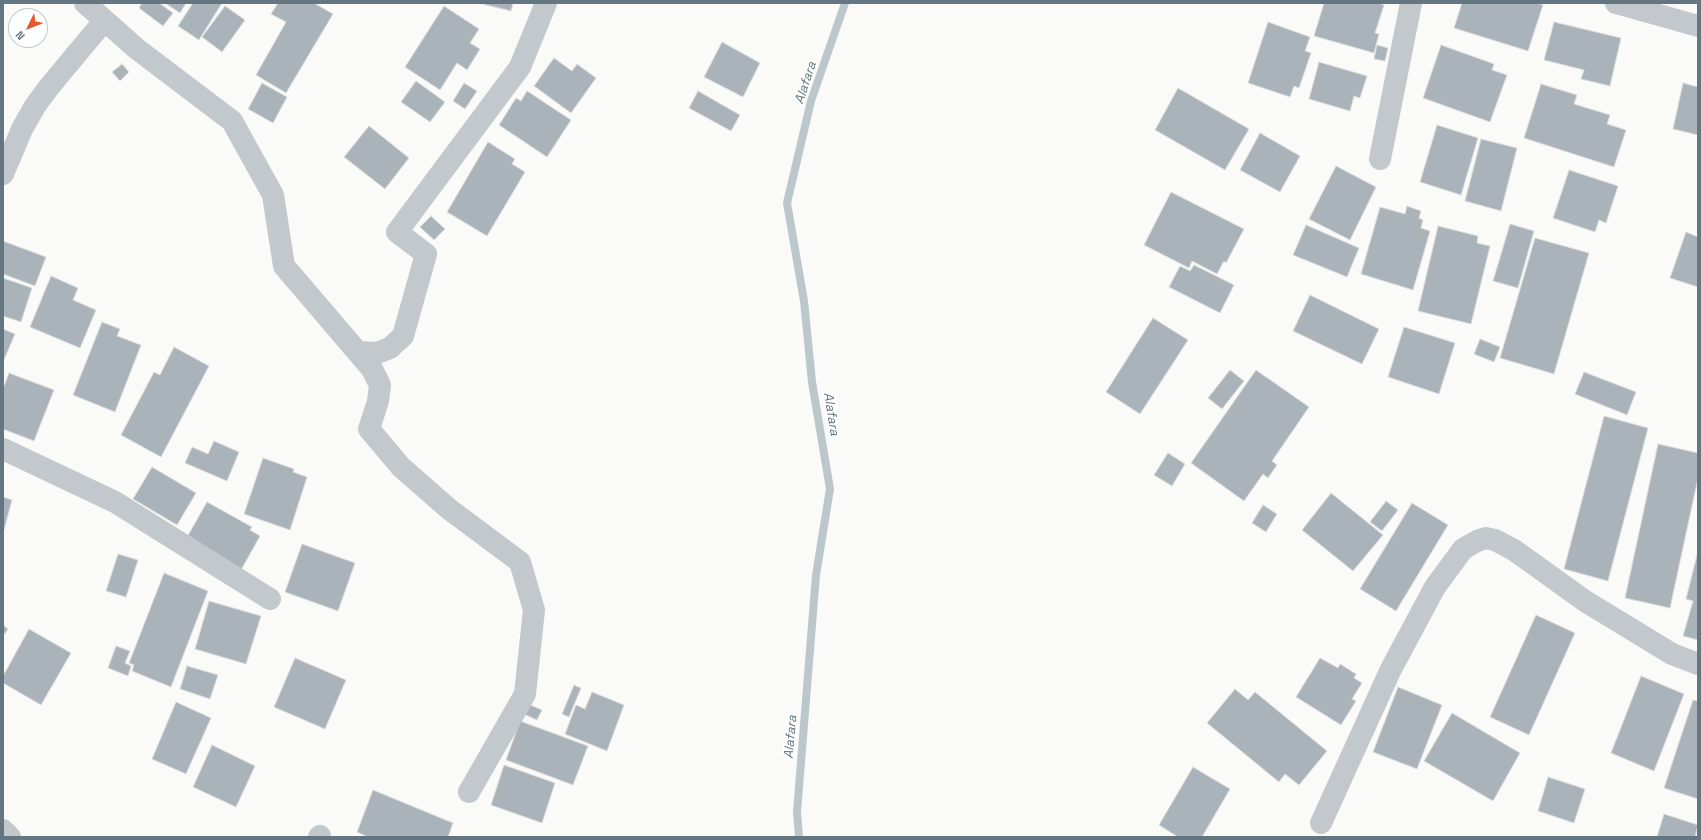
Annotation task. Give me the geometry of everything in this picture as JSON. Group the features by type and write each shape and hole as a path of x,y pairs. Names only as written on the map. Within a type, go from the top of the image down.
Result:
{"street":[{"path":"358,352 377,353 390,348 403,336 426,254 397,232 520,67 546,3"},
{"path":"1380,159 1411,3"},
{"path":"1616,3 1698,26"},
{"path":"87,4 104,21 137,49 232,121 273,195 284,266 372,369 380,385 378,401 369,429 407,472 449,509 520,562 534,610 525,694 470,792"},
{"path":"3,174 22,129 35,106 104,21"},
{"path":"3,449 115,502 270,599"},
{"path":"1321,823 1391,669 1435,587 1463,549 1477,541 1486,538 1495,540 1514,550 1585,601 1672,654 1698,664"},
{"path":"3,830 10,837"}],"building":[{"path":"142,3 159,3 173,13 163,26 139,8"},
{"path":"165,3 186,3 180,13"},
{"path":"193,3 222,3 199,40 178,26"},
{"path":"278,3 314,3 333,14 286,93 256,75 286,22 271,14"},
{"path":"478,3 513,3 511,11"},
{"path":"1324,3 1378,3 1384,5 1375,33 1379,34 1374,53 1314,36"},
{"path":"1462,3 1537,3 1543,5 1528,51 1454,28"},
{"path":"225,6 245,20 222,52 202,37"},
{"path":"444,6 479,29 470,43 480,49 467,70 457,63 440,90 405,67"},
{"path":"1268,22 1310,37 1305,51 1311,53 1299,88 1294,86 1290,97 1248,83"},
{"path":"1554,22 1621,38 1610,86 1581,79 1584,70 1544,60"},
{"path":"722,42 760,63 743,97 704,77"},
{"path":"1377,45 1388,48 1385,61 1374,59"},
{"path":"1441,45 1494,64 1492,70 1507,75 1490,122 1423,98"},
{"path":"554,58 572,71 577,64 596,78 571,113 534,86"},
{"path":"1319,62 1367,76 1360,98 1354,96 1350,111 1309,99"},
{"path":"122,64 129,72 120,81 112,72"},
{"path":"416,81 445,102 430,122 401,102"},
{"path":"262,83 287,97 273,123 248,109"},
{"path":"464,83 477,91 465,109 453,101"},
{"path":"1683,83 1698,87 1698,135 1673,129"},
{"path":"1541,84 1577,95 1574,104 1610,115 1607,124 1626,130 1614,167 1524,138"},
{"path":"1178,88 1249,129 1225,170 1155,130"},
{"path":"527,91 571,120 547,157 499,125 516,98 521,101"},
{"path":"698,91 740,115 731,131 689,108"},
{"path":"1437,125 1478,138 1461,195 1420,182"},
{"path":"369,126 409,158 385,189 344,157"},
{"path":"1260,133 1300,156 1280,192 1240,170"},
{"path":"1481,139 1517,148 1501,211 1465,201"},
{"path":"488,142 515,159 512,164 525,172 487,236 447,212"},
{"path":"1336,166 1376,187 1350,240 1309,219"},
{"path":"1569,170 1618,186 1606,223 1599,220 1595,232 1553,218"},
{"path":"1171,192 1244,229 1226,263 1224,261 1217,274 1192,261 1189,268 1144,245"},
{"path":"1407,206 1421,211 1419,218 1423,220 1421,228 1430,231 1413,290 1361,274 1380,207 1405,214"},
{"path":"431,216 445,229 434,240 420,227"},
{"path":"1510,224 1534,231 1518,288 1493,281"},
{"path":"1306,225 1359,248 1347,277 1293,255"},
{"path":"1438,226 1478,236 1477,243 1490,246 1471,324 1418,311"},
{"path":"1686,232 1698,237 1698,287 1670,278"},
{"path":"1535,238 1589,253 1554,374 1500,358"},
{"path":"3,241 46,257 35,286 3,274"},
{"path":"1194,265 1234,285 1220,313 1169,287 1180,266 1190,271"},
{"path":"51,276 78,288 73,300 96,310 80,348 30,327"},
{"path":"3,278 32,288 21,322 3,316"},
{"path":"1310,295 1379,329 1362,364 1293,331"},
{"path":"1153,318 1188,340 1140,414 1106,392"},
{"path":"102,322 120,329 117,336 141,345 115,412 73,395"},
{"path":"1404,327 1455,343 1439,394 1388,377"},
{"path":"3,329 15,334 3,362"},
{"path":"1480,339 1500,347 1494,362 1474,354"},
{"path":"174,347 209,366 161,457 121,435 154,372 160,375"},
{"path":"1230,370 1244,381 1222,409 1208,398"},
{"path":"1256,370 1309,407 1272,461 1277,465 1268,478 1263,474 1244,501 1191,463"},
{"path":"1584,372 1636,392 1627,415 1575,394"},
{"path":"9,373 54,390 34,441 3,429 3,389"},
{"path":"1604,416 1648,428 1608,581 1564,569"},
{"path":"214,441 239,452 227,481 185,463 192,447 208,454"},
{"path":"1658,444 1698,453 1698,478 1670,608 1625,598"},
{"path":"1168,453 1185,464 1172,486 1154,475"},
{"path":"263,458 294,469 293,472 307,477 290,530 244,514"},
{"path":"152,467 196,493 177,525 133,499"},
{"path":"1331,493 1383,535 1353,571 1302,530"},
{"path":"3,497 12,500 3,534"},
{"path":"1386,501 1398,510 1382,531 1370,522"},
{"path":"207,502 252,527 250,530 260,536 241,570 186,539"},
{"path":"1412,503 1448,525 1396,611 1360,589"},
{"path":"1263,505 1277,514 1266,532 1252,523"},
{"path":"302,544 355,563 338,611 285,592"},
{"path":"1698,551 1698,640 1683,636 1693,601 1686,599"},
{"path":"118,554 138,560 126,597 106,591"},
{"path":"164,573 208,591 171,687 132,671 134,665 129,663"},
{"path":"209,601 261,616 246,664 195,649"},
{"path":"1536,615 1575,633 1529,735 1490,717"},
{"path":"3,625 8,629 3,636"},
{"path":"29,629 71,653 41,705 3,683 3,676"},
{"path":"116,646 130,651 125,663 131,666 128,676 108,668"},
{"path":"295,658 346,680 325,729 274,707"},
{"path":"1320,658 1338,668 1340,664 1356,674 1354,678 1362,683 1352,699 1356,701 1341,725 1296,697"},
{"path":"187,666 218,675 210,699 180,689"},
{"path":"1641,676 1684,694 1654,771 1611,753"},
{"path":"574,685 581,688 569,717 562,714"},
{"path":"1398,687 1442,705 1417,769 1373,752"},
{"path":"1235,689 1248,700 1255,692 1327,751 1299,785 1285,774 1279,782 1207,723"},
{"path":"592,692 624,705 607,751 565,734 576,705 585,709"},
{"path":"1693,700 1698,701 1698,799 1664,788"},
{"path":"176,702 211,718 186,774 152,759"},
{"path":"528,704 542,710 537,720 524,714"},
{"path":"1452,713 1520,753 1493,801 1424,761"},
{"path":"520,721 588,746 573,785 506,760"},
{"path":"212,745 255,766 236,807 193,787"},
{"path":"504,765 555,783 542,823 491,805"},
{"path":"1193,767 1230,789 1202,837 1178,837 1159,825"},
{"path":"1548,777 1585,789 1574,823 1538,811"},
{"path":"373,790 453,823 448,837 368,837 357,832"},
{"path":"1664,814 1698,825 1695,837 1657,837"}],"waterway":[{"name":"Alafara","path":"799,837 797,812 816,575 830,489 812,382 804,301 787,203 811,101 845,3"}]}
